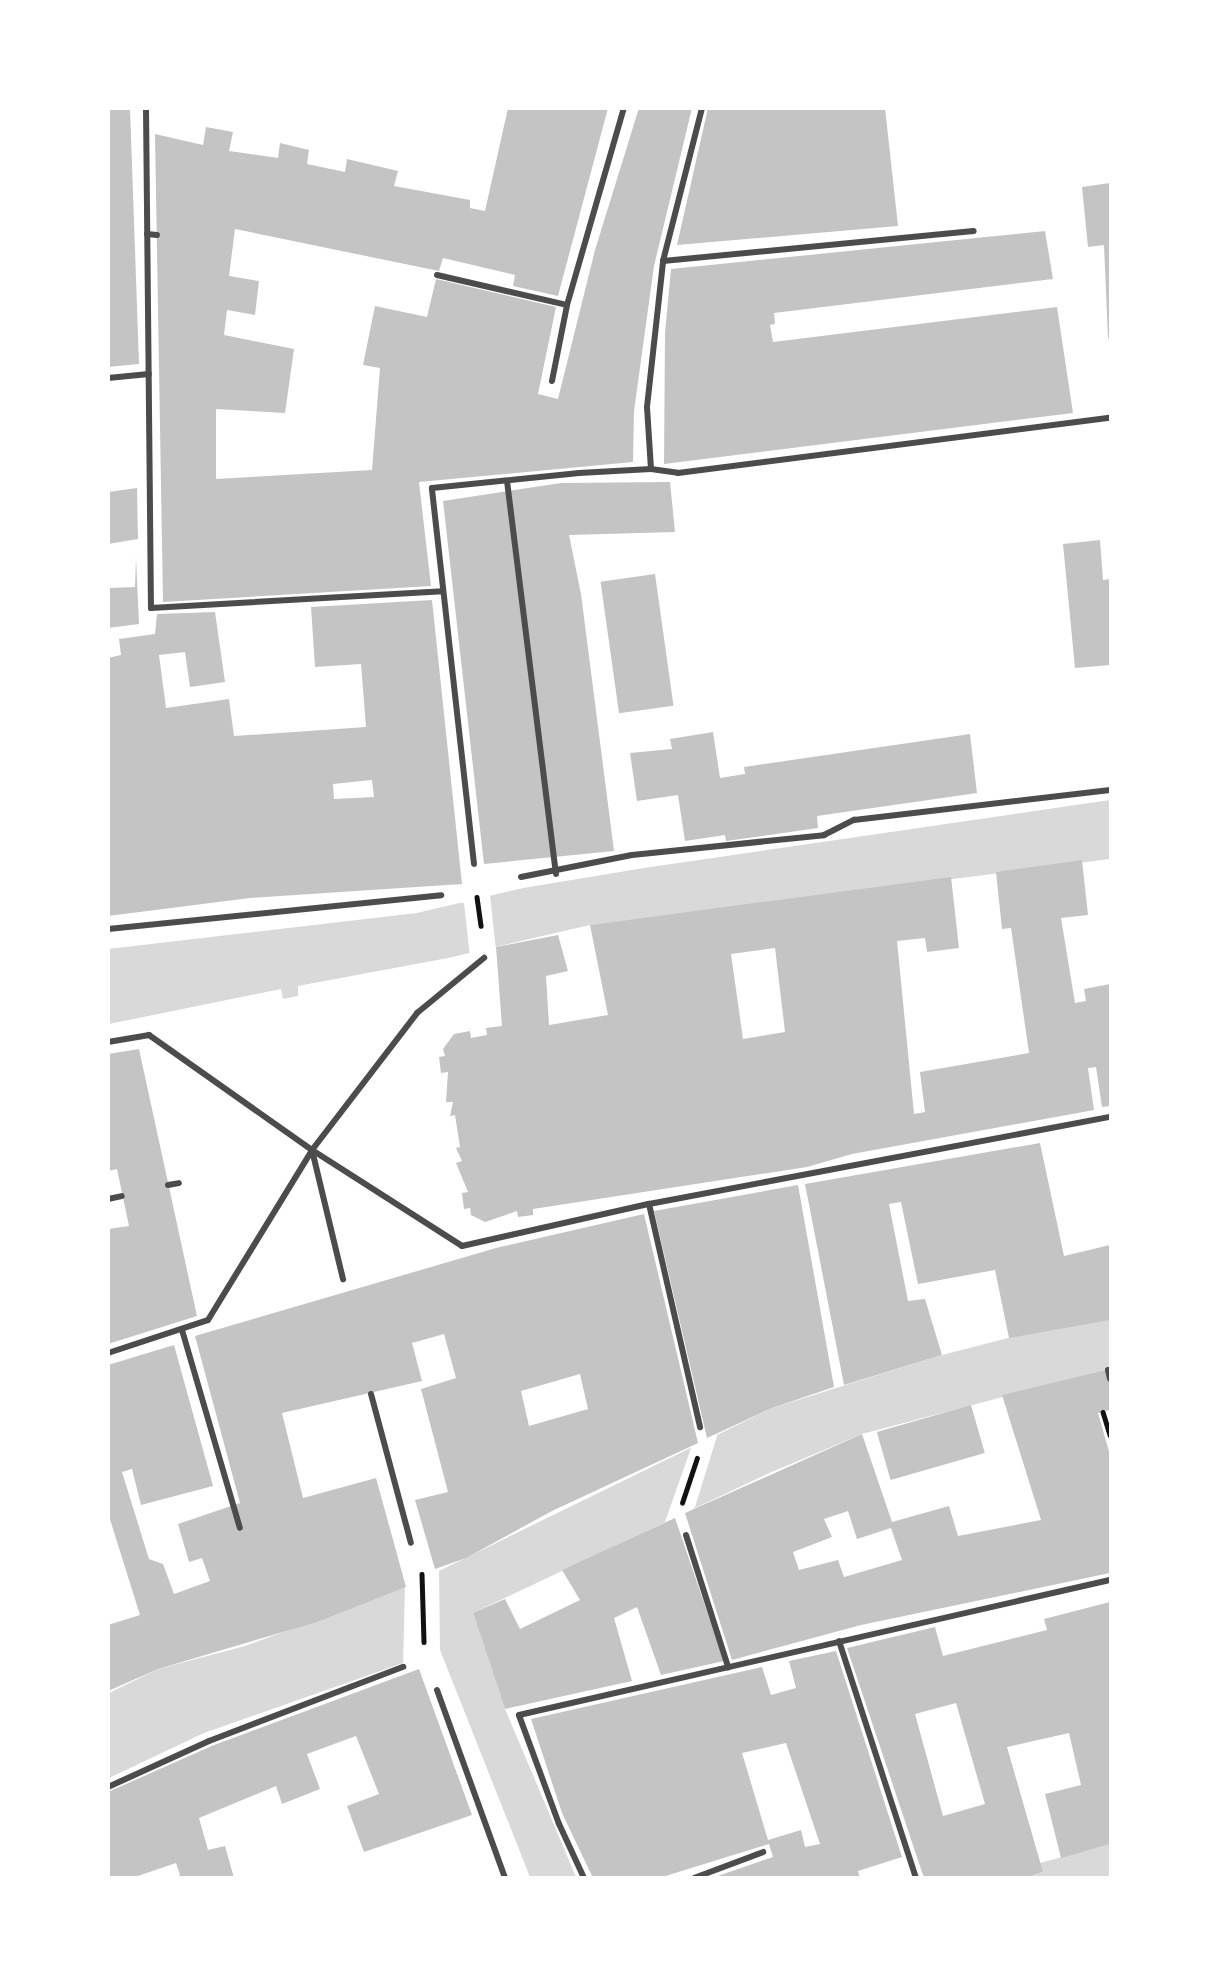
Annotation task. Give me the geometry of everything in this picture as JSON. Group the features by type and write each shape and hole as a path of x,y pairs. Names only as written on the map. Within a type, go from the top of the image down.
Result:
{"street":[{"path":"146,108 151,608 443,591"},
{"path":"552,381 567,305 624,108"},
{"path":"651,469 647,407 663,261 702,108"},
{"path":"663,261 974,231"},
{"path":"147,233 157,235"},
{"path":"437,275 567,305"},
{"path":"108,378 149,374"},
{"path":"474,864 432,488 651,469 678,473 1111,418"},
{"path":"507,481 556,874"},
{"path":"521,877 556,874 631,852 824,835 854,820 1111,790"},
{"path":"108,929 442,895"},
{"path":"108,1353 182,1331 208,1320 312,1150 417,1013 484,958"},
{"path":"108,1042 149,1035 312,1150 462,1246 649,1204 1111,1117"},
{"path":"312,1150 343,1279"},
{"path":"168,1185 179,1183"},
{"path":"108,1199 122,1196"},
{"path":"649,1204 700,1427"},
{"path":"182,1331 240,1528"},
{"path":"1108,1370 1111,1379"},
{"path":"371,1394 411,1543"},
{"path":"686,1535 728,1667"},
{"path":"584,1878 559,1824 519,1715 1111,1580"},
{"path":"839,1642 916,1878"},
{"path":"108,1787 209,1741 403,1667"},
{"path":"437,1690 505,1878"},
{"path":"694,1878 763,1852"}],"path":[{"path":"476,887 480,924"},
{"path":"1103,1412 1111,1434"},
{"path":"678,1513 689,1479"},
{"path":"422,1576 423,1617"}],"shaded area":[{"path":"1110,800 1110,859 590,925 448,958 298,986 298,996 283,999 281,989 109,1024 108,949 417,913 523,888 644,868"},
{"path":"1110,1320 1110,1369 862,1434 767,1474 473,1613 505,1709 576,1877 530,1877 440,1650 204,1733 109,1778 109,1693 158,1669 245,1646 406,1587 772,1408 942,1355 1035,1331"},
{"path":"1110,1844 1110,1877 1029,1878 1043,1872 1040,1863"}],"pier":[{"path":"522,884 490,895 496,951 470,957 464,903 443,903"},
{"path":"718,1433 695,1507 686,1516 665,1522 691,1448 697,1439"},
{"path":"439,1568 440,1650 450,1684 438,1654 403,1667 405,1584"}],"building":[{"path":"108,108 130,108 139,364 108,367"},
{"path":"508,108 608,108 558,296 513,286 515,275 443,258 439,271 235,229 229,276 259,281 255,315 227,310 224,335 294,349 285,413 216,409 216,479 372,470 380,368 363,365 375,306 427,317 436,279 556,307 538,394 558,399 595,250 639,108 692,108 654,266 634,411 633,462 419,482 431,586 163,602 155,134 203,145 206,127 233,132 229,151 278,158 280,143 309,150 307,164 345,172 347,159 398,171 394,186 470,200 470,208 485,211"},
{"path":"708,108 885,108 898,226 677,245"},
{"path":"1110,183 1108,338 1104,245 1088,247 1082,187"},
{"path":"1045,231 1053,279 774,313 775,324 770,325 773,342 1057,307 1073,413 664,464 665,333 671,269"},
{"path":"670,482 675,532 569,535 581,594 614,851 484,864 443,501 561,483"},
{"path":"137,488 138,539 108,544 108,492"},
{"path":"1100,540 1103,580 1110,579 1110,665 1075,668 1063,544"},
{"path":"136,557 139,624 108,628 108,588 135,587"},
{"path":"655,574 674,706 619,713 601,582"},
{"path":"432,600 462,884 250,898 108,916 108,658 121,655 119,639 155,634 157,614 215,612 225,682 190,687 185,652 159,655 166,708 229,699 234,736 366,727 361,664 315,667 311,607","holes":["372,780 374,797 334,799 333,784"]},
{"path":"713,732 720,778 745,774 744,767 970,734 977,793 817,816 818,828 726,841 725,835 685,841 678,795 637,801 630,753 672,749 670,739"},
{"path":"1082,860 1088,915 1061,918 1075,1003 1086,1001 1084,989 1110,984 1110,1106 1102,1107 1096,1067 1088,1068 1094,1110 852,1154 807,1167 533,1209 533,1215 518,1217 517,1211 485,1222 471,1215 470,1208 464,1209 462,1193 468,1192 456,1163 462,1161 456,1148 460,1147 455,1115 450,1116 453,1102 446,1102 448,1072 441,1073 439,1057 445,1056 443,1049 454,1034 470,1031 471,1038 487,1035 486,1028 502,1026 496,947 558,935 568,971 546,976 549,1025 608,1015 590,925 951,877 959,948 927,952 925,938 897,941 914,1114 925,1112 920,1072 1029,1053 1011,928 1002,929 996,872","holes":["775,948 785,1032 743,1039 731,954"]},
{"path":"139,1049 197,1316 108,1344 108,1229 129,1226 117,1169 108,1171 108,1054"},
{"path":"1040,1143 1064,1256 1110,1245 1110,1320 1009,1338 995,1270 918,1284 901,1202 889,1204 908,1301 925,1299 942,1355 844,1385 805,1184"},
{"path":"798,1185 834,1387 772,1408 707,1438 654,1211"},
{"path":"644,1214 698,1443 552,1511 466,1558 435,1569 415,1500 448,1492 421,1389 456,1378 444,1334 412,1343 422,1381 282,1413 303,1498 376,1478 406,1587 317,1622 158,1669 108,1691 108,1625 140,1615 108,1513 108,1365 174,1345 213,1486 141,1505 132,1469 122,1472 149,1559 163,1564 174,1594 210,1581 202,1558 189,1562 178,1524 240,1503 195,1336 496,1248","holes":["580,1374 588,1409 529,1426 521,1391"]},
{"path":"1110,1369 1110,1410 1098,1413 1110,1455 1110,1573 861,1625 732,1660 685,1513 862,1434 892,1522 949,1506 958,1536 1041,1520 1002,1395","holes":["848,1511 857,1539 891,1528 902,1560 844,1577 838,1560 799,1570 793,1552 832,1537 824,1519"]},
{"path":"971,1405 985,1453 891,1480 877,1432"},
{"path":"675,1518 724,1661 661,1675 637,1607 614,1618 632,1681 505,1709 473,1613 505,1599 520,1629 580,1600 562,1570"},
{"path":"1110,1602 1110,1844 1061,1858 1045,1794 1081,1785 1069,1733 1007,1747 1043,1872 1027,1878 924,1878 847,1648 935,1627 943,1656 1047,1630 1044,1619","holes":["956,1703 985,1804 943,1816 915,1714"]},
{"path":"836,1651 902,1857 858,1871 860,1878 712,1878 773,1857 769,1844 659,1878 593,1878 562,1813 531,1719 762,1667 771,1695 796,1688 789,1661","holes":["786,1743 820,1844 805,1847 801,1830 768,1840 742,1753"]},
{"path":"419,1669 472,1815 364,1852 347,1806 379,1794 356,1736 307,1754 320,1789 282,1804 276,1786 199,1818 208,1850 225,1846 234,1878 175,1878 180,1875 176,1863 132,1878 108,1878 108,1792 214,1745"}]}
